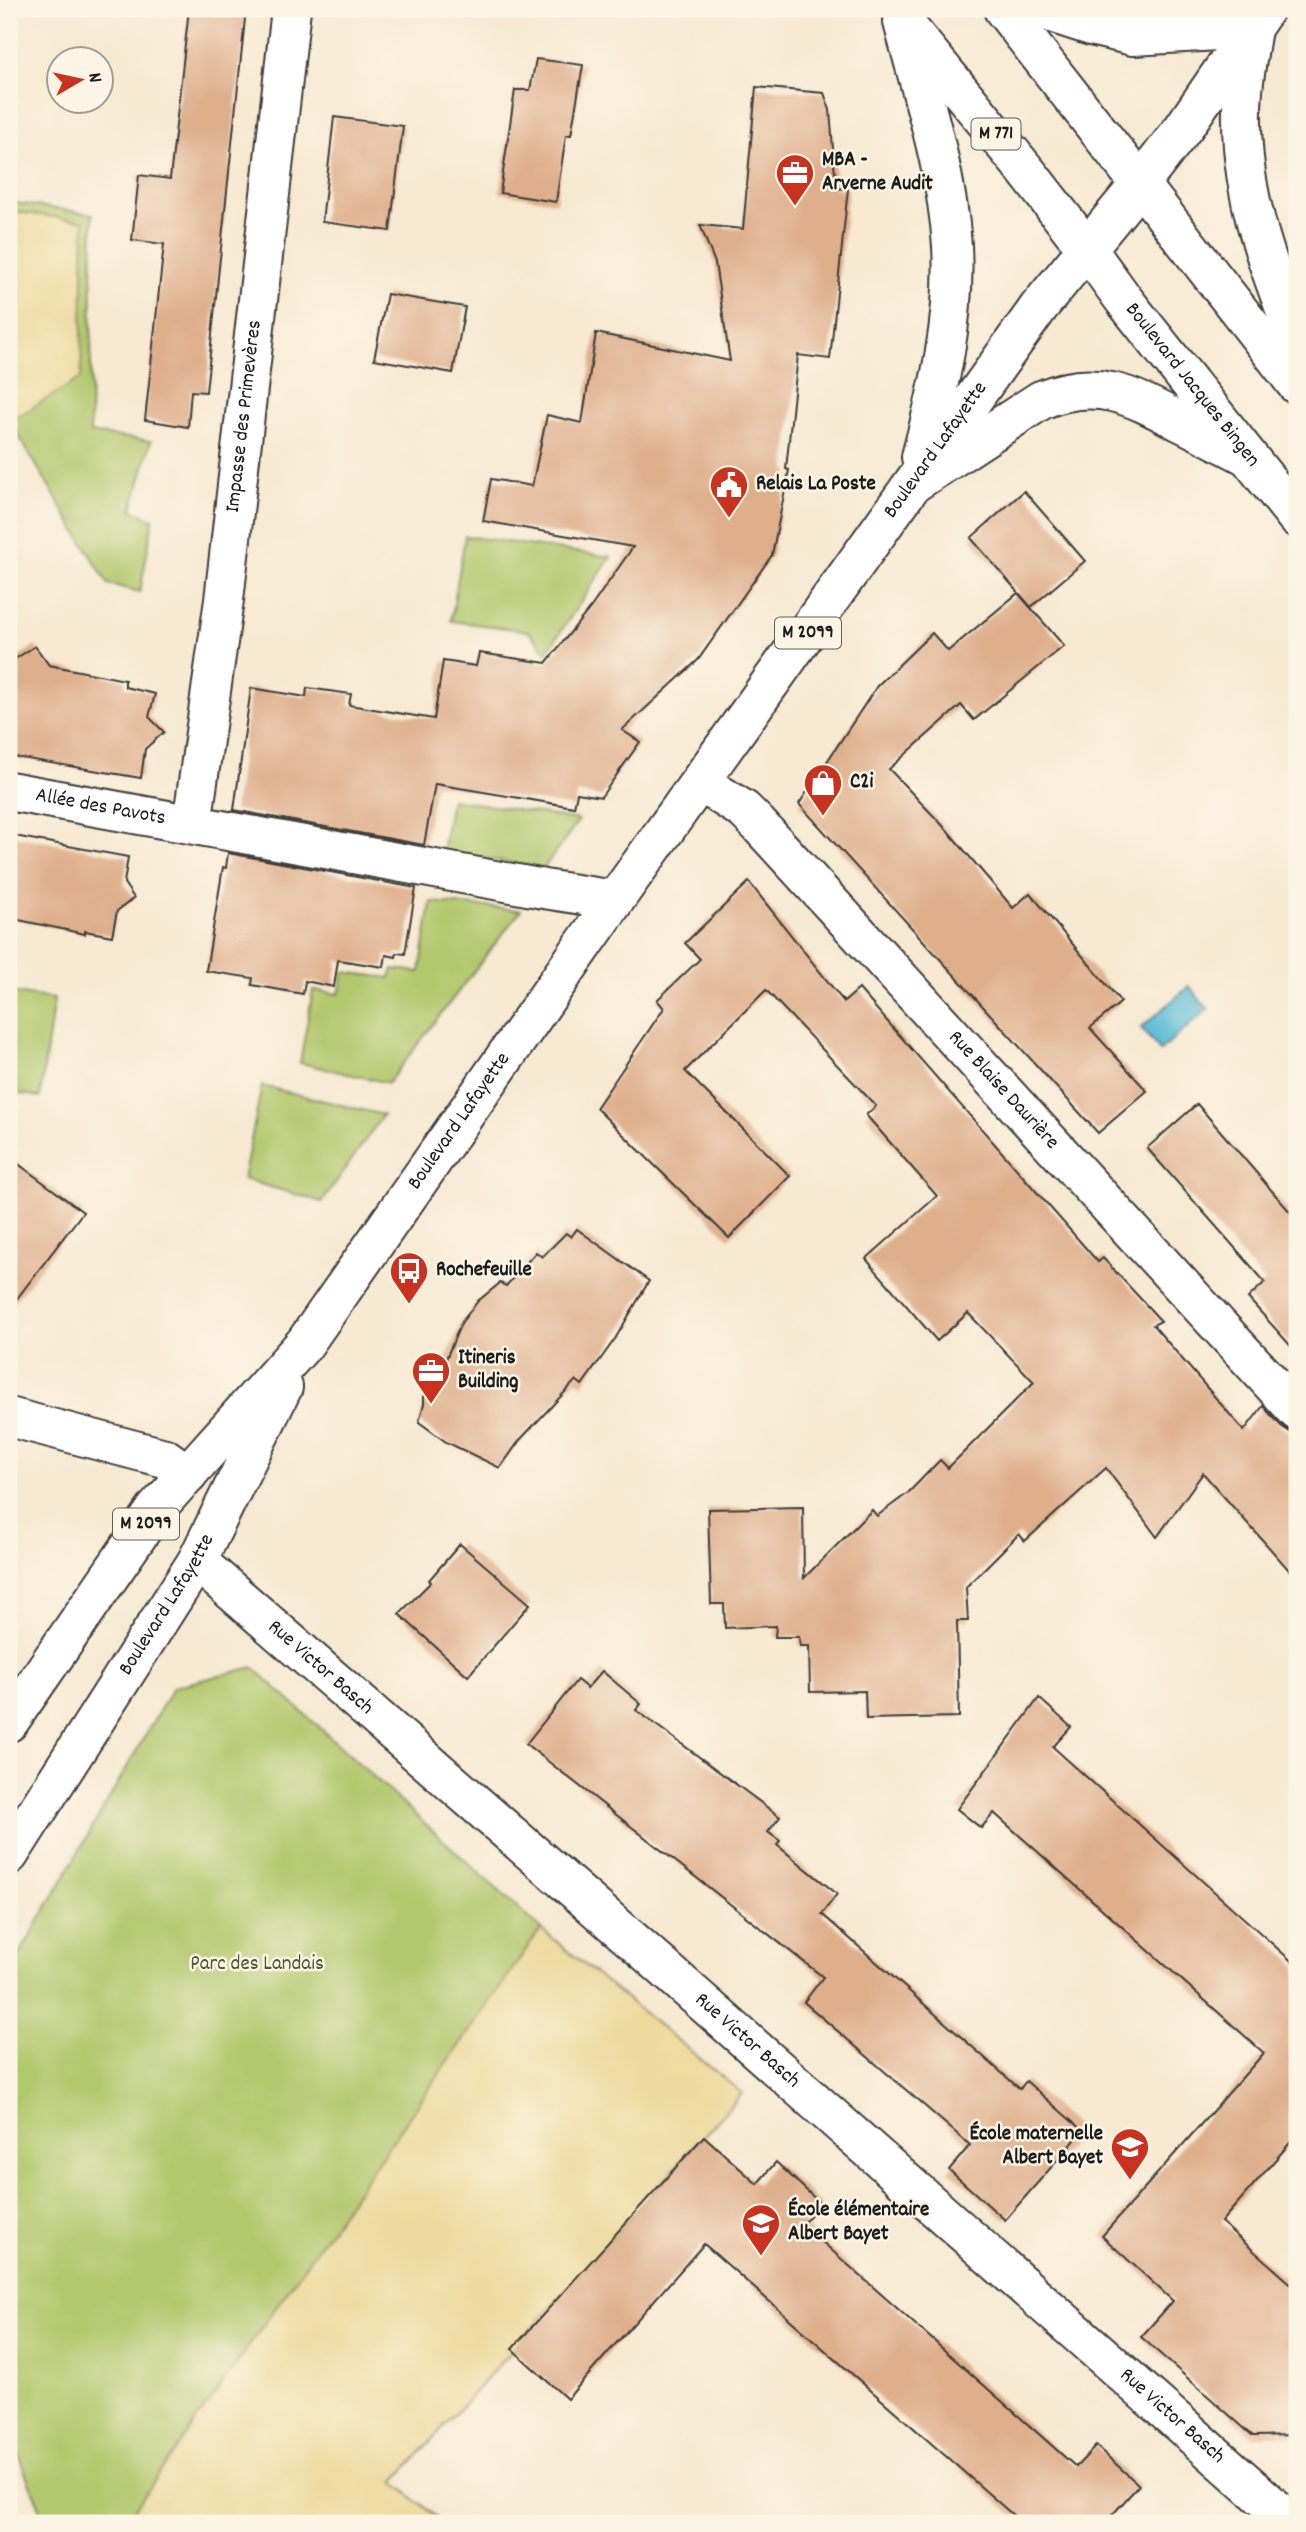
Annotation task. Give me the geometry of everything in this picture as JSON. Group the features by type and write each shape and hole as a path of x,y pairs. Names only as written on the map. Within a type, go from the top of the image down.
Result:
{"main road":[{"name":"Impasse des Primevères","path":"192,824 225,588 291,9"},
{"path":"1003,9 1297,385"},
{"path":"1039,9 1133,36 1258,19 1242,120 1245,165 1252,207 1266,261 1297,340"},
{"path":"897,15 946,189 952,248 951,308 943,376 914,483"},
{"name":"M 771","path":"897,15 1087,249"},
{"name":"Boulevard Lafayette","path":"9,1722 156,1509 305,1343 615,900 1039,307 1140,184 1258,19"},
{"name":"Boulevard Jacques Bingen","path":"1087,249 1297,518"},
{"path":"914,483 1041,400 1060,391 1077,389 1104,390 1135,397 1247,456"},
{"name":"Rue Blaise Daurière","path":"700,782 744,810 758,824 1297,1411"},
{"name":"Allée des Pavots","path":"9,791 192,824"},
{"path":"192,824 544,890 615,900"},
{"name":"Boulevard Lafayette","path":"9,1855 197,1561 305,1343"},
{"path":"9,1418 165,1458 188,1474"},
{"name":"Rue Victor Basch","path":"197,1561 648,1953 1292,2523"}],"green space":[{"path":"9,202 93,214 90,433 151,441 132,510 153,519 140,592 108,584 9,420"},
{"path":"465,536 611,557 547,652 528,631 451,621"},
{"path":"451,799 579,820 544,868 442,852"},
{"path":"431,902 521,910 388,1083 300,1063 313,990 339,994 344,972 390,978 393,969 420,972"},
{"path":"9,992 54,999 40,1097 9,1092"},
{"path":"262,1086 383,1115 322,1202 243,1179"},
{"name":"Parc des Landais","path":"253,1667 541,1929 125,2523 46,2523 9,2433 9,1973 173,1687"}],"sand":[{"path":"9,211 84,221 81,378 17,417 9,402"},
{"path":"541,1929 742,2093 394,2482 443,2523 125,2523"}],"water":[{"path":"1189,986 1208,1009 1160,1051 1141,1028"}],"building":[{"path":"189,9 246,9 206,392 191,391 188,427 145,420 164,244 132,240 139,175 170,179"},
{"path":"536,59 583,65 571,135 566,135 556,202 500,193 515,90 530,90"},
{"path":"756,87 824,93 830,110 836,188 848,189 830,359 798,355 786,469 789,470 772,555 698,660 622,730 640,742 601,797 577,793 574,807 435,784 424,845 234,810 251,688 306,697 307,688 351,694 349,705 434,719 443,661 476,666 479,653 546,663 591,607 633,547 483,521 491,479 532,486 547,415 582,423 596,333 730,361 715,263 700,225 743,229"},
{"path":"334,117 403,126 390,231 322,222"},
{"path":"387,294 465,307 453,373 374,359"},
{"path":"1024,491 1085,561 1031,607 971,538"},
{"path":"1018,593 1064,646 974,720 961,705 889,769 947,830 1013,908 1030,893 1121,1002 1090,1028 1147,1091 1098,1133 799,804 877,686 932,633 948,651"},
{"path":"35,646 49,665 125,680 125,687 155,694 149,717 164,732 145,749 141,778 9,756 9,663"},
{"path":"9,835 128,857 124,883 134,898 117,911 112,936 85,931 85,934 9,918"},
{"path":"228,853 416,888 405,954 397,953 396,957 386,955 384,967 338,960 334,987 305,981 303,994 252,985 253,978 206,971 223,867 226,868"},
{"path":"749,882 844,1002 859,989 1098,1262 1103,1258 1161,1321 1153,1325 1244,1431 1263,1406 1281,1426 1290,1432 1297,1432 1297,1579 1203,1473 1157,1537 1106,1468 1025,1541 1019,1534 966,1587 968,1621 957,1621 959,1717 866,1719 865,1691 810,1692 809,1646 800,1646 799,1637 775,1637 776,1626 725,1628 724,1604 711,1604 708,1509 803,1507 804,1578 872,1510 877,1516 908,1493 940,1460 948,1468 1034,1382 968,1313 937,1341 866,1259 937,1196 866,1115 876,1106 766,990 685,1071 790,1176 729,1238 596,1108 664,1008 657,1000 700,959 685,943"},
{"path":"1197,1104 1297,1220 1297,1353 1248,1298 1265,1282 1147,1148"},
{"path":"9,1157 83,1212 9,1309"},
{"path":"577,1229 649,1281 615,1339 582,1385 576,1380 520,1440 500,1468 446,1442 419,1422 424,1404 424,1387 435,1385 461,1323 478,1301 500,1283 506,1286 536,1252 542,1257 566,1233 571,1237"},
{"path":"460,1544 530,1604 468,1676 399,1614 431,1582 429,1580"},
{"path":"602,1671 641,1704 636,1710 780,1817 768,1832 780,1841 777,1845 837,1894 822,1914 1020,2089 1026,2081 1083,2131 1005,2220 949,2170 970,2145 804,2002 823,1977 526,1744 577,1680 587,1688"},
{"path":"1039,1698 1071,1727 1053,1747 1297,1966 1297,2135 1221,2222 1297,2289 1297,2435 1253,2436 1141,2337 1173,2301 1102,2236 1264,2053 994,1813 981,1828 957,1809"},
{"path":"704,2136 757,2184 776,2162 821,2204 802,2224 1076,2467 1096,2446 1139,2485 1105,2523 1022,2523 704,2244 567,2399 512,2349"}],"place":[{"name":"MBA - Arverne Audit","path":"795,207"},
{"name":"Relais La Poste","path":"729,519"},
{"name":"C2i","path":"823,817"},
{"name":"Rochefeuille","path":"409,1305"},
{"name":"Itineris Building","path":"431,1405"},
{"name":"École maternelle Albert Bayet","path":"1130,2181"},
{"name":"École élémentaire Albert Bayet","path":"761,2257"}]}
